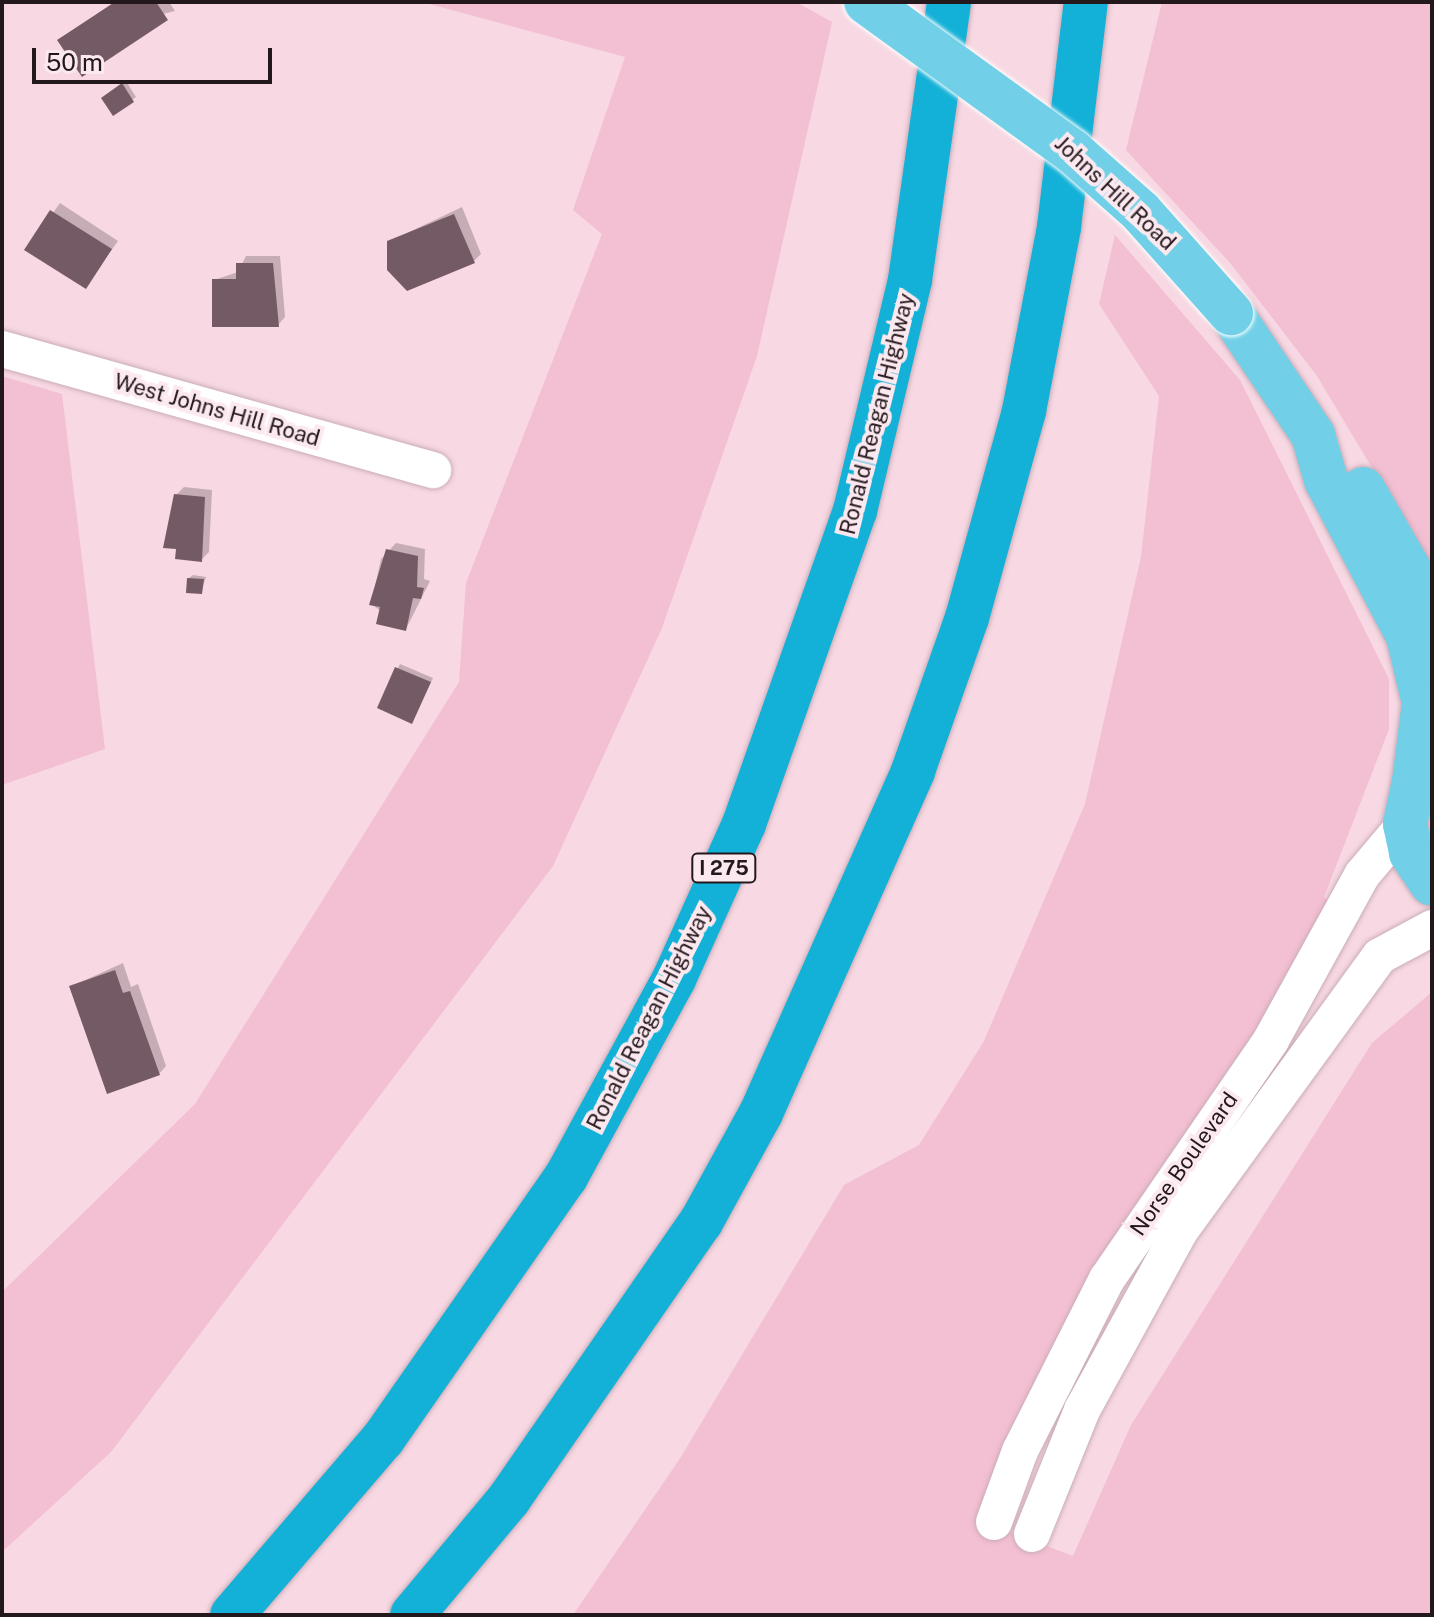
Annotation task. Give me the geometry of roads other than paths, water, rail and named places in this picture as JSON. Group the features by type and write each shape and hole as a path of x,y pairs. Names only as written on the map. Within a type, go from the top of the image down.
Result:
{"highway":[{"name":"Ronald Reagan Highway","path":"232,1615 383,1439 566,1177 674,979 738,838 797,689 855,511 910,280 949,2"},
{"path":"412,1615 509,1499 701,1222 767,1099 913,771 967,618 1024,411 1059,227 1086,2"}],"main road":[{"name":"Johns Hill Road","path":"866,2 1072,151 1140,211 1231,313 1313,435 1354,473 1432,609"},
{"name":"Johns Hill Road","path":"1313,435 1326,480 1421,670 1423,768 1405,824"},
{"path":"1405,824 1411,853 1432,884"}],"street":[{"name":"West Johns Hill Road","path":"2,349 433,470"},
{"name":"Norse Boulevard","path":"994,1522 1020,1451 1107,1279 1271,1040 1362,875 1405,824"},
{"name":"Norse Boulevard","path":"1032,1534 1082,1410 1180,1231 1380,956 1432,928"}]}
